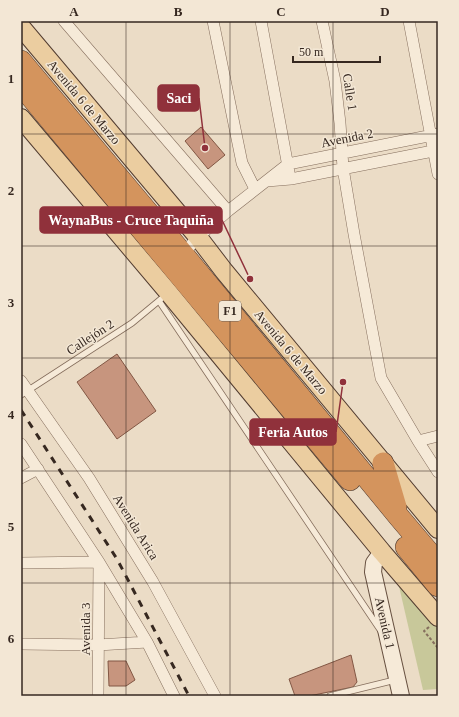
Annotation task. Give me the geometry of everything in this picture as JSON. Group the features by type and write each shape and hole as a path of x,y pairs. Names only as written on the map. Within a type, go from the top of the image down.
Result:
{"highway":[{"name":"Avenida 6 de Marzo","path":"21,61 438,586"},
{"name":"Avenida 6 de Marzo","path":"21,85 180,263 438,563"},
{"path":"383,462 399,517"}],"main road":[{"name":"Avenida 6 de Marzo","path":"21,27 198,237 229,277 438,529"},
{"path":"21,118 163,297 438,617"}],"street":[{"path":"64,21 228,211"},
{"path":"213,21 242,163 255,190"},
{"path":"261,21 291,179"},
{"name":"Calle 1","path":"322,21 334,81 340,123 343,168 381,378 418,442 438,472"},
{"path":"409,21 434,135 438,174"},
{"name":"Avenida 2","path":"163,297 180,263 198,237 228,211 288,164 434,135"},
{"path":"267,181 291,179 436,150"},
{"name":"Avenida Arica","path":"21,381 25,393 89,478 153,582 215,696"},
{"path":"418,442 438,436"},
{"path":"21,444 99,562 146,642 174,696"},
{"path":"21,478 38,469"},
{"name":"Avenida 1","path":"382,552 374,563 373,572 401,696"},
{"path":"21,562 99,562"},
{"name":"Avenida 3","path":"98,696 99,562"},
{"path":"21,644 98,645 146,642"}],"lane":[{"name":"Callejón 2","path":"25,393 132,323 163,297"},
{"path":"163,297 389,644"},
{"path":"330,696 398,680"}],"path":[{"path":"424,631 438,648"}],"green space":[{"path":"398,582 438,628 438,689 423,690"}],"building":[{"path":"201,127 225,155 208,169 185,141"},
{"path":"117,354 156,411 117,439 77,382"},
{"path":"351,655 357,682 353,687 309,696 295,696 289,679"},
{"path":"108,661 126,661 135,680 126,686 109,686"}],"railway":[{"path":"21,410 117,559 189,696"}],"place":[{"name":"Saci","path":"205,148"},
{"name":"WaynaBus - Cruce Taquiña","path":"250,279"},
{"name":"Feria Autos","path":"343,382"}]}
